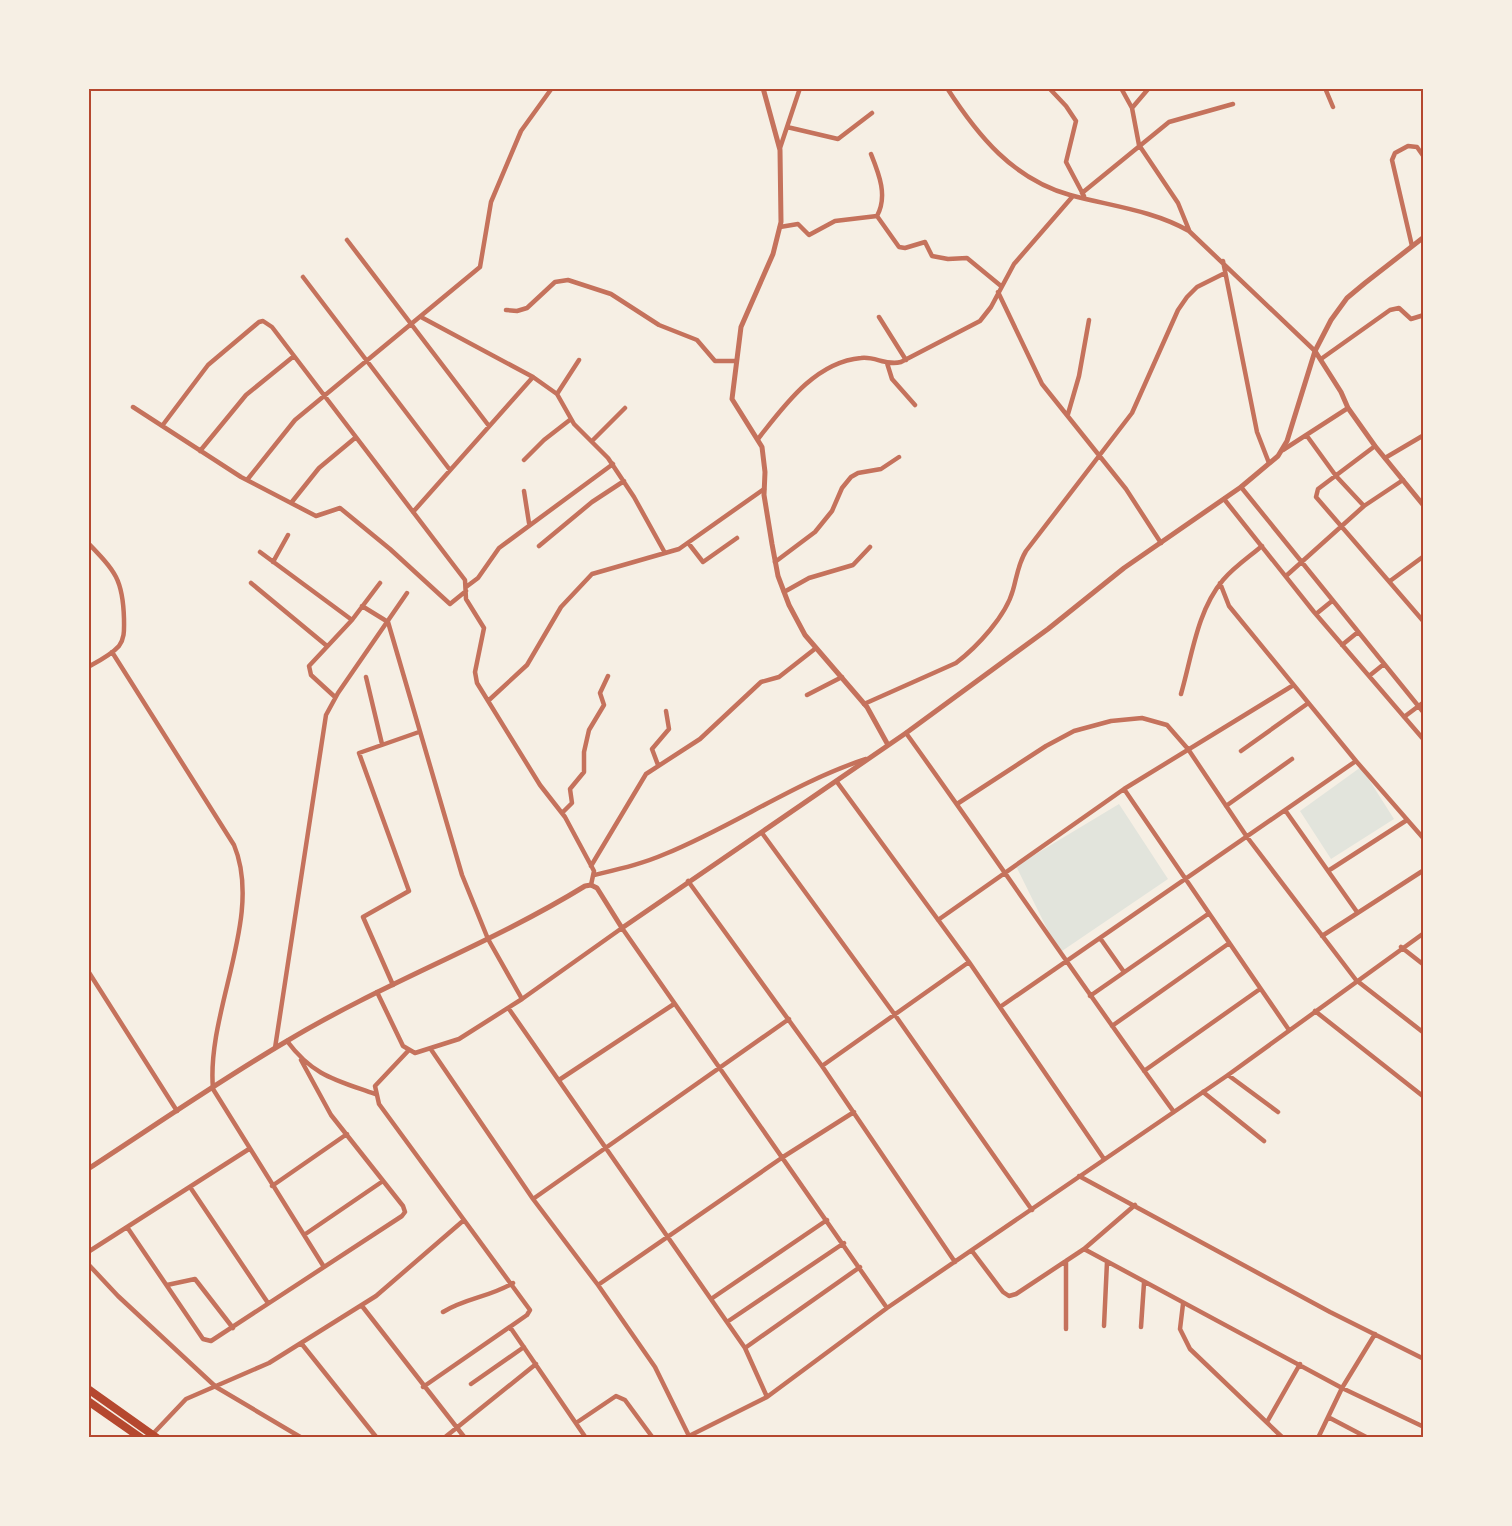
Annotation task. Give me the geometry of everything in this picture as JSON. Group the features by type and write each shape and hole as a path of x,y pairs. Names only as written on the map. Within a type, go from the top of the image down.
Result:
{"highway":[{"path":"88,1389 153,1436"},
{"path":"88,1401 141,1437"}],"street":[{"path":"247,480 284,432 366,360 480,267 491,202 521,131 552,88"},
{"path":"764,88 780,150 780,227 773,254 741,327 732,399 739,415 758,439 764,461 764,489 776,562 784,592 799,625 864,704 888,745"},
{"path":"780,150 800,88"},
{"path":"947,88 970,124 998,154 1039,183 1073,196 1083,195 1177,224 1211,249 1315,351 1348,408 1374,446 1424,506"},
{"path":"1049,88 1076,121 1066,162 1083,195"},
{"path":"1121,88 1132,108 1139,145 1178,203 1189,231"},
{"path":"1132,108 1149,88"},
{"path":"1325,88 1334,107"},
{"path":"1083,195 1139,145 1177,118 1233,104"},
{"path":"787,127 838,139 872,113"},
{"path":"1412,246 1392,160 1395,153 1408,146 1417,147 1424,157"},
{"path":"871,154 882,188 881,207 877,216"},
{"path":"758,439 794,395 830,366 863,357 887,363 906,360 980,321 1014,264 1073,196"},
{"path":"780,227 798,224 809,235 838,220 877,216"},
{"path":"877,216 900,247 925,242 932,256 967,258 1001,286"},
{"path":"1283,450 1315,351 1331,320 1347,298 1424,237"},
{"path":"348,240 489,426"},
{"path":"1223,261 1257,432 1269,463"},
{"path":"864,704 945,669 967,655 1009,600 1016,572 1026,551 1132,413 1178,310 1197,287 1225,273"},
{"path":"303,277 450,471"},
{"path":"506,310 517,311 527,308 555,282 567,280 611,294 660,325 697,340 715,361 735,361"},
{"path":"998,292 1042,384 1130,495 1161,543"},
{"path":"1321,359 1390,310 1399,308 1411,319 1424,315"},
{"path":"421,317 533,376 557,394 571,419 613,464 665,553"},
{"path":"879,317 906,360"},
{"path":"1068,414 1079,376 1089,320"},
{"path":"88,1169 287,1041 377,992 488,939 591,885 594,875 562,813 540,785 475,676 484,628 466,599 462,577 268,323 260,322 208,365 162,426"},
{"path":"200,451 246,395 294,356"},
{"path":"557,394 579,360"},
{"path":"887,363 892,379 915,405"},
{"path":"413,512 533,376"},
{"path":"133,408 247,480 319,517 334,508 340,508 390,549 450,604 478,578 499,548 529,523 613,464"},
{"path":"592,441 626,408"},
{"path":"377,992 403,1046 415,1053 459,1039 509,1009 688,881 762,833 906,733 1161,543 1241,487 1283,450 1348,408"},
{"path":"524,460 571,419"},
{"path":"1385,458 1424,435"},
{"path":"1306,436 1336,476 1364,506"},
{"path":"291,503 319,468 355,438"},
{"path":"1374,446 1318,489 1316,497 1424,622"},
{"path":"776,562 815,532 832,511 842,488 851,477 858,473 881,469 898,457"},
{"path":"1286,576 1364,506 1403,480"},
{"path":"539,546 592,502 624,481"},
{"path":"1241,487 1424,713"},
{"path":"488,701 527,665 561,607 587,578 604,569 665,553 689,544 764,489"},
{"path":"524,491 529,523"},
{"path":"1224,499 1316,614 1424,740"},
{"path":"273,562 288,535"},
{"path":"689,544 703,562 737,538"},
{"path":"88,543 108,564 123,593 124,637 112,652 88,667"},
{"path":"1181,694 1200,621 1211,596 1220,583 1262,546"},
{"path":"784,592 809,579 853,566 870,547"},
{"path":"260,552 352,620"},
{"path":"1390,581 1424,556"},
{"path":"251,583 327,646"},
{"path":"335,697 308,672 312,662 352,620 380,583"},
{"path":"1220,583 1228,606 1307,704 1424,839"},
{"path":"275,1048 326,714 335,697 408,593"},
{"path":"1316,614 1332,601"},
{"path":"362,606 388,622 462,876 488,939 522,999"},
{"path":"1342,645 1358,632"},
{"path":"591,866 641,780 658,765 700,739 761,682 779,677 816,648"},
{"path":"112,652 234,846 240,861 244,879 242,909 212,1055 213,1089 324,1267"},
{"path":"1369,676 1384,664"},
{"path":"562,813 572,803 570,789 584,772 584,752 589,730 604,705 600,693 608,676"},
{"path":"807,695 842,677"},
{"path":"366,678 382,744"},
{"path":"938,920 1124,789 1292,686"},
{"path":"1404,717 1424,702"},
{"path":"1242,750 1307,704"},
{"path":"658,765 652,749 664,738 669,729 666,711"},
{"path":"957,804 1061,736 1089,725 1142,718 1167,725 1188,749 1247,837 1356,980 1424,1033"},
{"path":"393,984 363,920 365,914 409,891 358,756 361,751 419,732"},
{"path":"906,733 1006,873 1065,963 1173,1112"},
{"path":"594,875 667,854 829,772 871,757"},
{"path":"1226,806 1292,759"},
{"path":"1000,1006 1356,761"},
{"path":"837,782 969,962 1104,1159"},
{"path":"1124,789 1289,1030"},
{"path":"1285,810 1357,912"},
{"path":"1328,871 1407,820"},
{"path":"762,833 895,1015 1032,1210"},
{"path":"1322,936 1424,870"},
{"path":"688,881 822,1066 955,1262"},
{"path":"591,885 597,888 674,1004 721,1067 887,1308"},
{"path":"1089,996 1208,914"},
{"path":"430,1048 534,1199 655,1367 689,1437 767,1397 887,1308 1228,1075 1401,947 1424,933"},
{"path":"1100,938 1124,972"},
{"path":"1112,1026 1228,944"},
{"path":"1401,947 1424,965"},
{"path":"822,1066 969,962"},
{"path":"88,972 102,989 177,1112"},
{"path":"1144,1071 1260,989"},
{"path":"559,1080 674,1004"},
{"path":"509,1009 745,1348 767,1397"},
{"path":"1315,1011 1424,1097"},
{"path":"534,1199 789,1019"},
{"path":"127,1227 207,1341 233,1328 405,1212 332,1115 301,1060 287,1041"},
{"path":"408,1051 375,1086 379,1104 531,1310 423,1387"},
{"path":"301,1060 324,1075 375,1094"},
{"path":"1228,1075 1278,1112"},
{"path":"1203,1092 1264,1141"},
{"path":"598,1285 783,1157 854,1112"},
{"path":"272,1186 347,1134"},
{"path":"88,1252 249,1149"},
{"path":"1079,1176 1424,1359"},
{"path":"304,1235 383,1181"},
{"path":"190,1187 268,1303"},
{"path":"972,1251 1009,1296 1016,1294 1084,1249 1135,1205"},
{"path":"153,1436 186,1399 269,1363 362,1306 464,1220"},
{"path":"711,1299 827,1220"},
{"path":"727,1322 844,1244"},
{"path":"1084,1249 1342,1388 1424,1427"},
{"path":"1066,1261 1066,1329"},
{"path":"1104,1326 1107,1263"},
{"path":"88,1264 118,1296 216,1387 302,1437"},
{"path":"745,1348 860,1267"},
{"path":"167,1285 195,1279 233,1328"},
{"path":"443,1312 465,1299 490,1295 513,1283"},
{"path":"1140,1327 1144,1283"},
{"path":"1183,1304 1180,1329 1184,1341 1239,1398 1282,1437"},
{"path":"362,1306 423,1387 465,1437"},
{"path":"510,1327 584,1435 576,1437"},
{"path":"1318,1437 1342,1388 1375,1334"},
{"path":"301,1343 377,1437"},
{"path":"471,1384 524,1347"},
{"path":"444,1437 458,1429 536,1364"},
{"path":"1267,1422 1300,1364"},
{"path":"576,1423 616,1396 625,1400 653,1437"},
{"path":"1328,1417 1368,1437"}],"shaded area":[{"path":"1361,767 1394,819 1331,859 1300,811"},
{"path":"1119,804 1168,879 1059,953 1016,866"}]}
